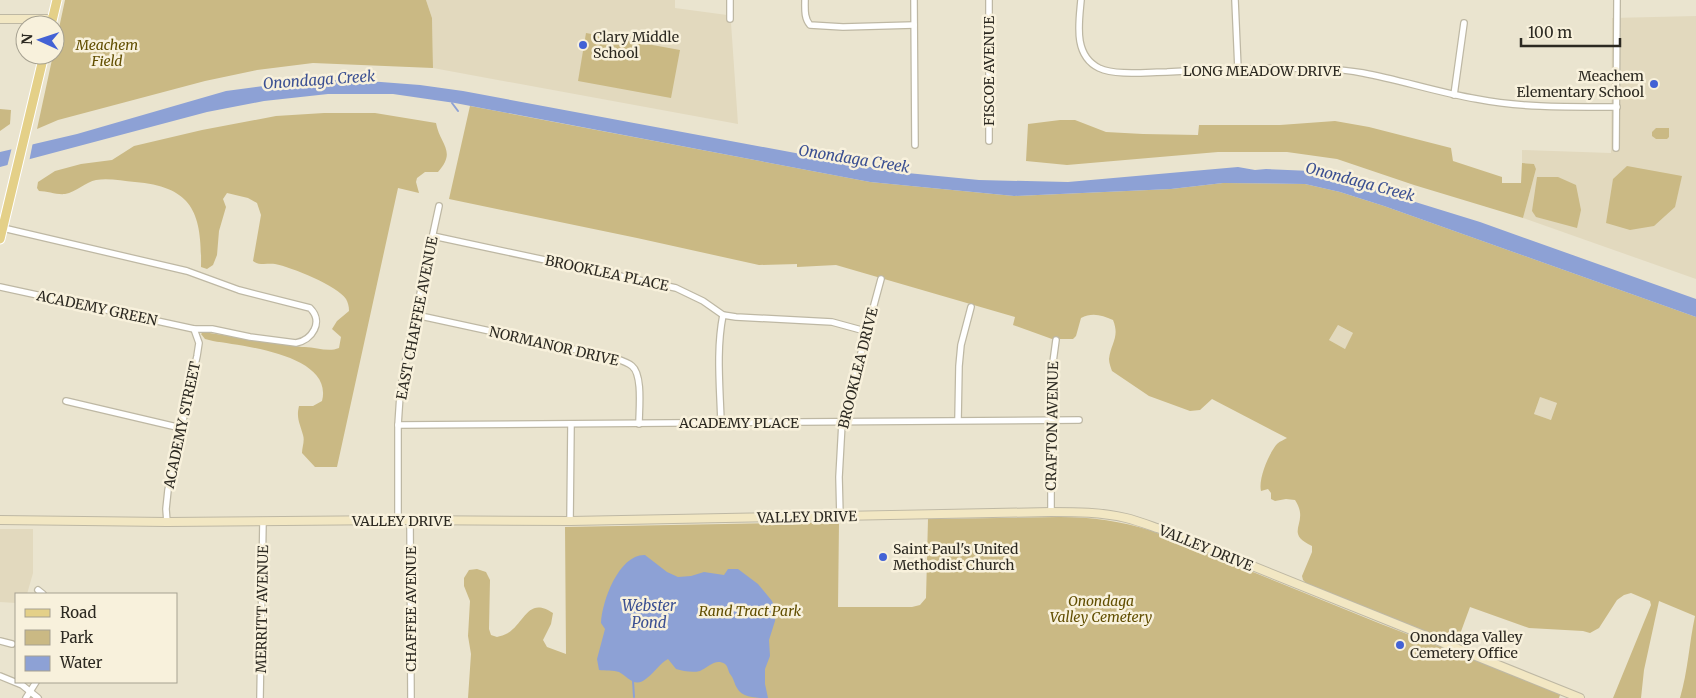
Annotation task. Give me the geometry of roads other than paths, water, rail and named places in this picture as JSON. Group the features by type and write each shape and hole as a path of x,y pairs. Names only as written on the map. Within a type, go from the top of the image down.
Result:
{"main road":[{"path":"54,15 57,0"},
{"path":"0,19 15,20"},
{"path":"0,240 42,65"},
{"name":"VALLEY DRIVE","path":"0,520 167,522 570,521 1087,512 1127,518 1163,530 1580,698"}],"street":[{"path":"730,0 730,19"},
{"path":"805,0 807,21 810,25 914,25"},
{"path":"914,0 915,145"},
{"name":"FISCOE AVENUE","path":"989,0 989,141"},
{"name":"LONG MEADOW DRIVE","path":"1081,0 1079,34 1081,47 1096,67 1104,70 1142,72 1238,69 1337,69 1392,79 1454,95 1500,103 1564,107 1617,107"},
{"path":"1235,0 1238,69"},
{"path":"1616,148 1617,0"},
{"path":"1454,95 1464,23"},
{"name":"EAST CHAFFEE AVENUE","path":"398,520 398,426 403,377 439,206"},
{"name":"ACADEMY GREEN","path":"0,287 194,329 212,329 250,337 296,343 303,342 311,336 316,321 313,310 310,308 239,290 187,271 3,228"},
{"name":"BROOKLEA PLACE","path":"433,236 676,288 703,301 723,315 736,318 832,322 865,331"},
{"name":"BROOKLEA DRIVE","path":"840,517 839,477 842,423 865,331 881,279"},
{"path":"958,420 958,366 961,345 971,307"},
{"name":"NORMANOR DRIVE","path":"416,315 614,358 630,364 638,376 639,424"},
{"path":"721,423 720,366 723,315"},
{"name":"ACADEMY STREET","path":"167,522 168,490 199,343 194,329"},
{"name":"CRAFTON AVENUE","path":"1050,512 1051,377 1056,340"},
{"path":"66,401 180,428"},
{"name":"ACADEMY PLACE","path":"398,426 1079,420"},
{"path":"570,425 570,521"},
{"name":"CHAFFEE AVENUE","path":"410,520 411,698"},
{"name":"MERRITT AVENUE","path":"260,698 263,521"},
{"path":"0,641 12,644"},
{"path":"0,676 15,682"},
{"path":"17,683 38,698"},
{"path":"26,698 35,683"}],"water":[{"path":"321,80 355,80 420,85 463,91 897,172 979,180 1068,182 1238,167 1255,170 1311,171 1480,222 1696,299 1696,317 1384,206 1340,192 1305,184 1223,183 1171,189 1014,196 870,182 455,103 393,94 328,94 264,101 207,112 0,167 0,152 77,134 226,91"},
{"name":"Webster Pond","path":"645,555 667,572 678,577 704,572 724,575 728,569 738,569 758,584 772,601 776,611 769,640 770,656 765,669 765,684 768,698 750,697 742,694 737,688 727,666 721,662 700,671 691,672 676,669 668,659 647,678 639,682 632,681 619,672 599,670 597,659 605,629 601,623 602,614 609,592 620,570 627,562"}],"waterway":[{"path":"452,103 458,111"},
{"path":"633,681 634,697"}],"place":[{"name":"Clary Middle School","path":"583,45"},
{"name":"Meachem Elementary School","path":"1654,84"},
{"name":"Saint Paul's United Methodist Church","path":"883,557"},
{"name":"Onondaga Valley Cemetery Office","path":"1400,645"}],"park label":[{"name":"Meachem Field","path":"107,54"},
{"name":"Onondaga Valley Cemetery","path":"1101,610"},
{"name":"Rand Tract Park","path":"750,611"}],"water label":[{"name":"Onondaga Creek","path":"319,80"},
{"name":"Onondaga Creek","path":"854,159"},
{"name":"Onondaga Creek","path":"1360,182"}]}
